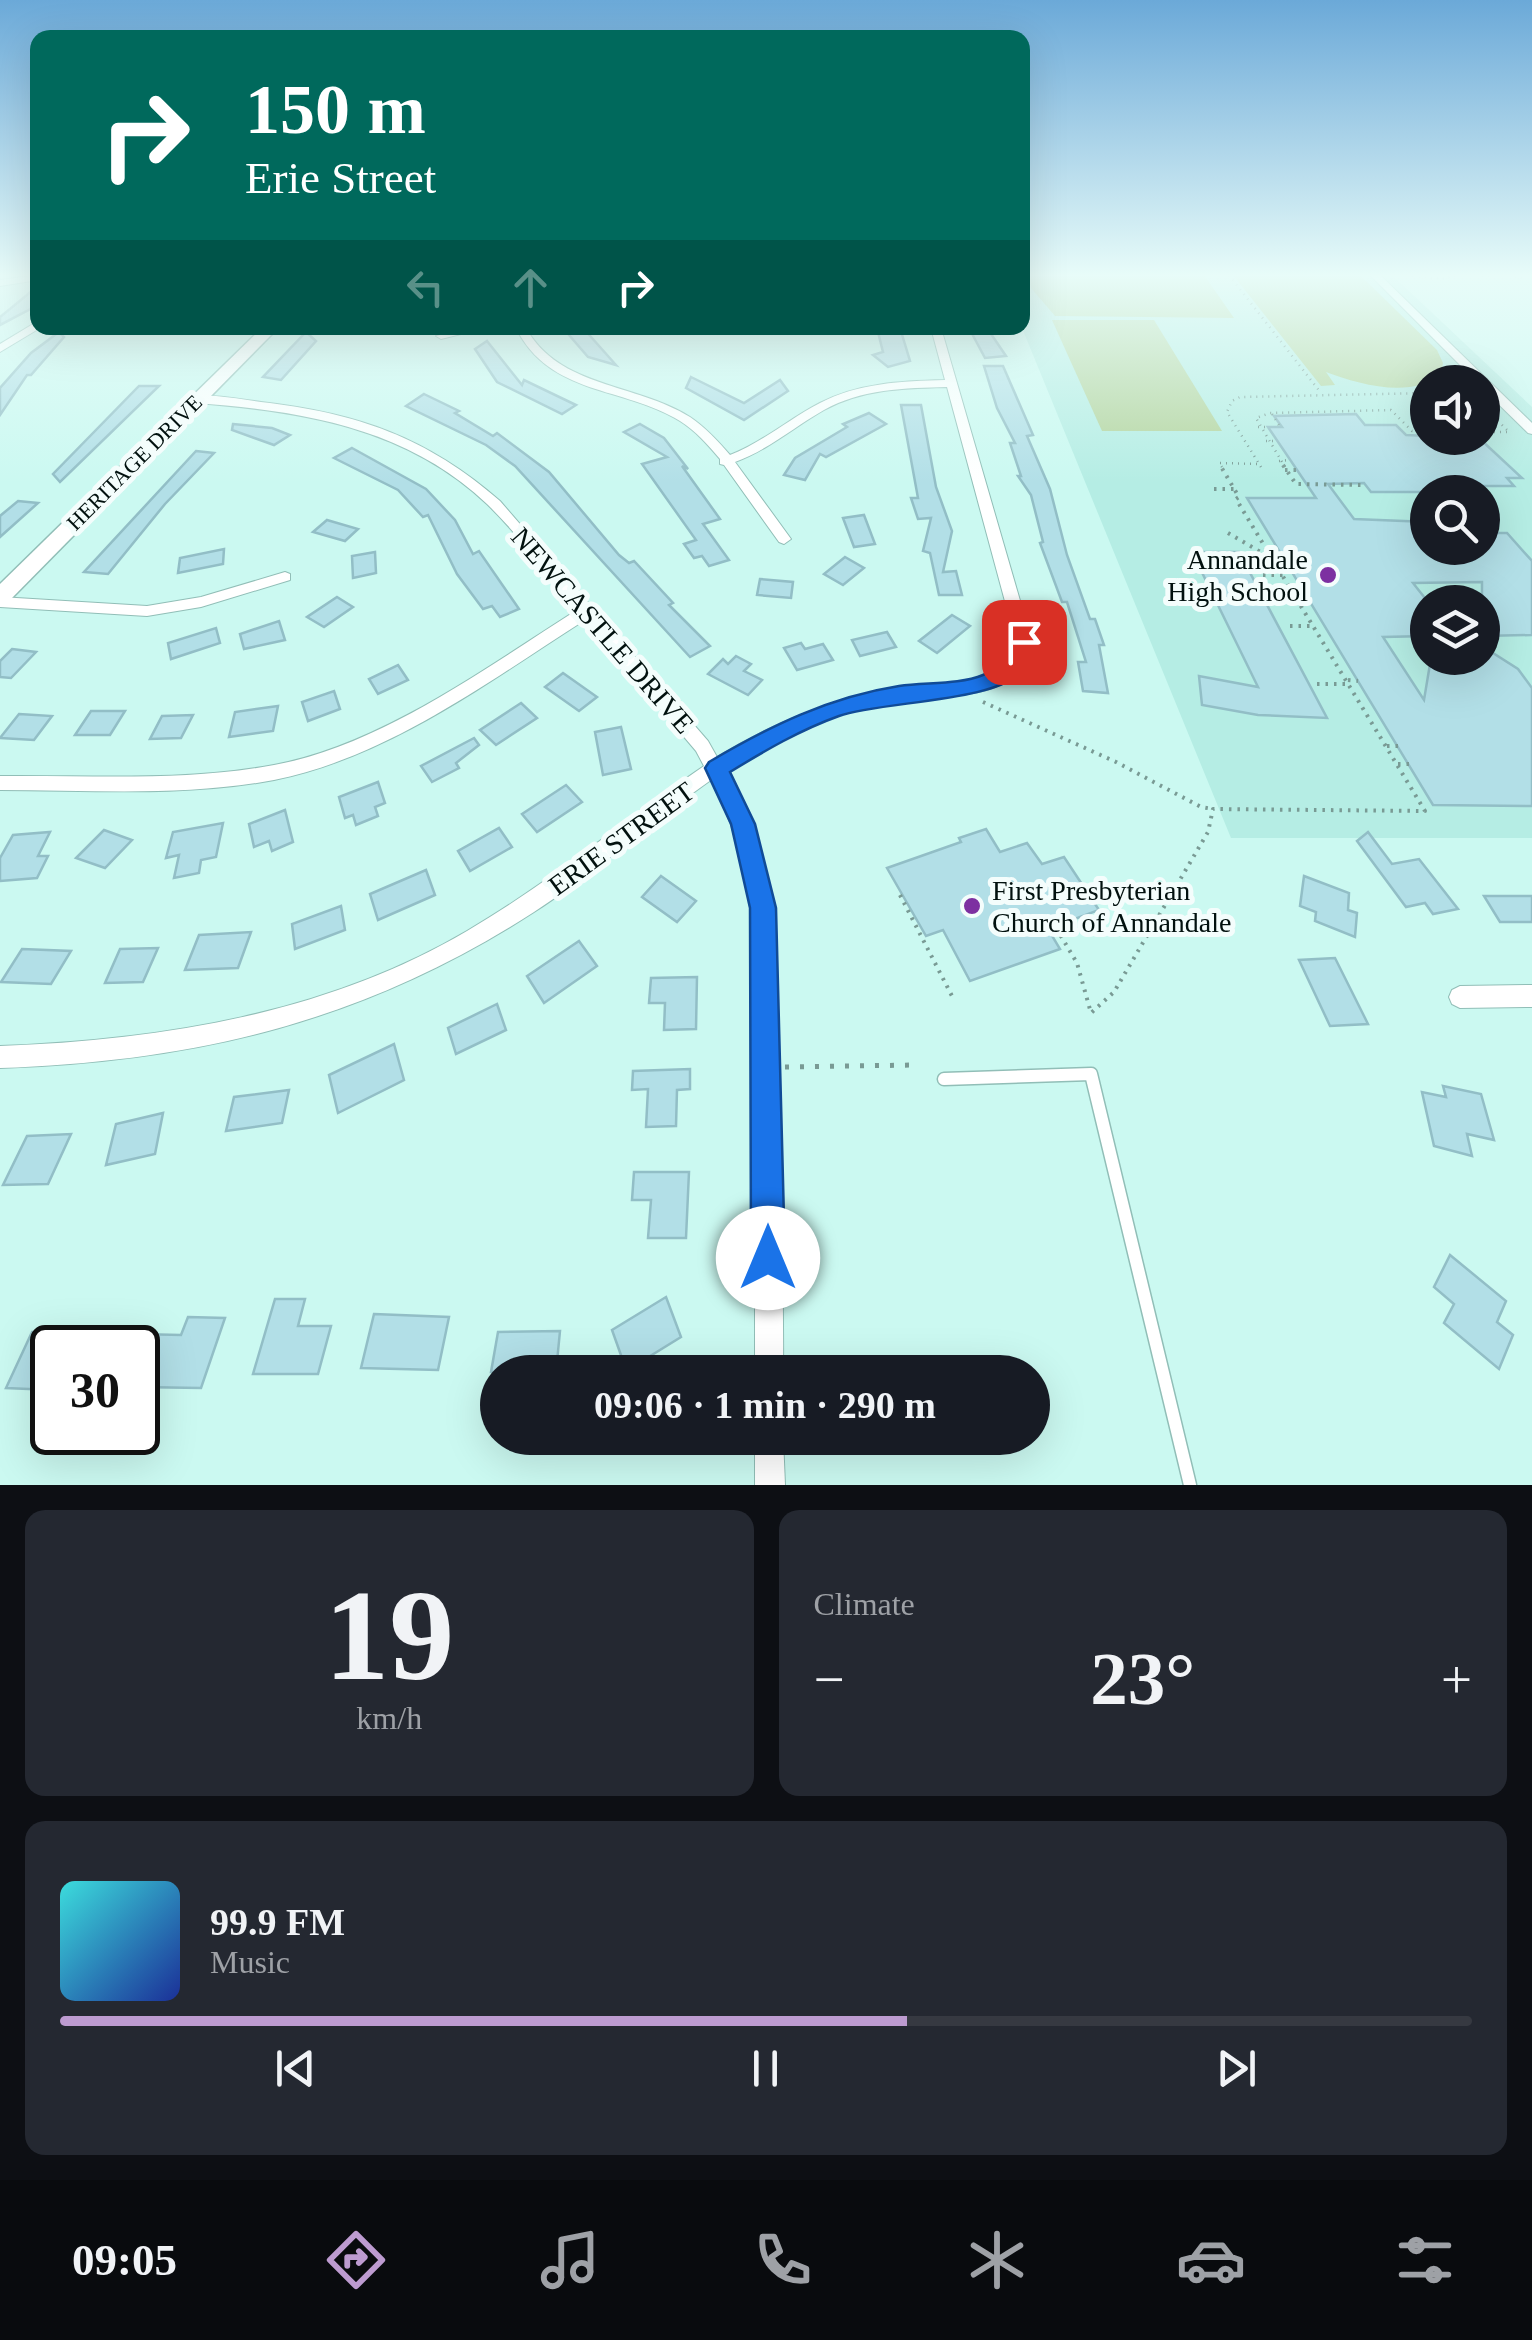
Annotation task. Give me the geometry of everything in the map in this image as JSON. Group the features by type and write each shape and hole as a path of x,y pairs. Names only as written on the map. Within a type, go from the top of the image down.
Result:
{"street":[{"name":"HERITAGE DRIVE","path":"0,600 253,344"},
{"path":"528,344 551,365 682,416 706,436 784,539"},
{"name":"ERIE STREET","path":"0,1057 84,1054 173,1044 265,1024 342,999 420,966 529,905 717,768 780,730 839,707 892,695 969,687 1001,677 1013,668 1024,642 941,344"},
{"path":"1445,344 1532,430"},
{"path":"725,461 757,449 822,406 849,395 900,385 952,384"},
{"name":"NEWCASTLE DRIVE","path":"196,399 324,414 384,431 434,456 495,504 717,768 743,824 763,908 769,1355"},
{"path":"0,600 147,611 201,602 285,577"},
{"path":"0,783 208,782 310,762 419,718 587,611"},
{"path":"1460,997 1532,996"},
{"path":"770,1455 770,1485"}],"lane":[{"path":"944,1079 1091,1074 1190,1485"}],"path":[{"path":"1283,344 1322,394"},
{"path":"969,687 974,697 986,704 1116,762 1202,807 1426,811 1236,499 1218,463 1260,466 1227,412 1232,401 1250,395 1410,394"},
{"path":"1361,485 1303,485 1292,480 1258,428 1256,418 1270,412 1391,410 1410,429"},
{"path":"1270,412 1280,427"},
{"path":"1258,428 1268,428"},
{"path":"1266,441 1277,441"},
{"path":"1280,461 1290,460"},
{"path":"1286,470 1298,470"},
{"path":"1214,489 1234,489"},
{"path":"1228,532 1276,561"},
{"path":"1263,574 1292,572"},
{"path":"1290,626 1322,621"},
{"path":"1317,684 1358,680"},
{"path":"1387,746 1398,746"},
{"path":"1398,764 1409,764"},
{"path":"1052,920 1077,963 1090,1013 1114,992 1208,832 1214,809"},
{"path":"900,895 952,998"},
{"path":"767,1068 915,1066"}],"shaded area":[{"name":"Annandale High School","path":"1029,344 1466,344 1487,365 1410,365 1410,455 1500,455 1500,377 1532,407 1532,838 1231,838"}],"green space":[{"path":"1063,344 1169,344 1222,431 1102,431"},
{"path":"1288,344 1431,344 1443,363 1410,365 1410,387 1369,385 1326,372 1335,385 1321,386"}],"building":[{"path":"43,344 58,344 27,375 0,415 0,388"},
{"path":"294,344 313,344 281,380 263,377"},
{"path":"490,344 522,385 524,380 576,405 562,414 497,382 475,349"},
{"path":"577,344 598,344 616,365 588,357"},
{"path":"881,344 905,344 910,361 888,367 873,355 883,352"},
{"path":"978,344 998,344 1006,356 985,358"},
{"path":"984,366 1003,366 1033,435 1027,436 1050,489 1067,555 1090,619 1095,619 1104,645 1099,645 1108,693 1083,691 1078,662 1086,662 1067,602 1062,602 1040,543 1043,542 1031,495 1018,476 1010,443 1015,443 997,408"},
{"path":"691,377 744,403 780,380 788,391 744,420 686,388"},
{"path":"139,386 159,386 60,482 53,474"},
{"path":"424,394 459,411 455,413 493,436 497,433 549,472 619,555 629,563 634,561 673,603 669,605 710,646 690,657 515,466 486,445 406,406"},
{"path":"901,405 921,405 936,487 952,531 943,572 956,571 962,595 939,595 930,553 923,551 931,518 918,519 911,498 918,498"},
{"path":"869,413 886,424 826,457 820,454 805,480 784,475 795,458 847,427 843,424"},
{"path":"1356,414 1365,425 1396,425 1410,435 1410,455 1497,455 1522,478 1507,478 1514,486 1500,486 1500,475 1410,475 1410,492 1371,492 1364,483 1328,484 1354,519 1410,521 1410,565 1500,565 1500,533 1507,533 1532,561 1532,635 1500,636 1500,585 1482,582 1413,583 1410,636 1383,637 1424,700 1428,675 1500,675 1500,658 1518,669 1532,688 1532,806 1433,805 1247,498 1316,498 1268,427 1282,427 1274,416"},
{"path":"233,424 272,428 290,435 274,445 232,430"},
{"path":"640,424 664,438 688,469 682,466 720,519 703,524 729,560 709,566 702,556 694,558 684,544 696,540 642,464 667,457 624,432"},
{"path":"352,448 426,489 455,520 473,554 479,551 519,609 500,617 492,606 483,609 457,574 428,515 423,517 398,490 334,458"},
{"path":"196,451 214,453 165,504 108,574 84,572"},
{"path":"18,501 38,503 0,537 0,516"},
{"path":"864,515 875,544 854,547 843,518"},
{"path":"327,520 358,529 345,541 313,532"},
{"path":"224,549 223,564 178,573 180,558"},
{"path":"375,552 376,573 353,578 352,556"},
{"path":"1192,552 1239,552 1327,718 1258,715 1202,705 1199,676 1258,687"},
{"path":"845,557 864,568 843,585 824,574"},
{"path":"760,579 793,582 791,598 757,595"},
{"path":"337,597 353,607 324,627 307,617"},
{"path":"952,615 970,626 937,653 919,641"},
{"path":"279,621 285,640 244,649 240,634"},
{"path":"216,628 220,643 171,659 168,643"},
{"path":"887,632 896,647 860,656 852,640"},
{"path":"801,643 805,649 823,644 833,660 797,670 784,648"},
{"path":"12,649 36,652 11,678 0,677 0,661"},
{"path":"736,656 751,664 744,671 762,680 748,695 708,674 723,659 728,664"},
{"path":"398,665 408,680 378,694 369,679"},
{"path":"563,673 597,697 579,711 545,687"},
{"path":"334,691 340,709 308,721 302,702"},
{"path":"521,703 537,718 496,745 480,730"},
{"path":"278,706 273,731 229,737 235,712"},
{"path":"91,711 125,711 110,735 75,735"},
{"path":"19,714 52,716 34,740 0,738"},
{"path":"193,715 181,738 150,739 162,716"},
{"path":"621,727 631,769 603,775 595,732"},
{"path":"474,738 479,745 456,763 459,768 432,782 421,766"},
{"path":"378,782 385,803 375,807 378,816 356,825 353,815 345,818 339,797"},
{"path":"566,785 582,802 537,832 522,814"},
{"path":"285,810 293,842 272,851 269,841 254,847 249,824"},
{"path":"223,823 216,857 201,860 199,873 174,878 179,855 166,858 173,832"},
{"path":"499,828 512,847 470,871 458,851"},
{"name":"First Presbyterian Church of Annandale","path":"986,829 1000,852 1027,843 1042,864 1064,857 1099,910 1048,929 1060,949 970,981 943,930 926,936 887,868"},
{"path":"104,830 132,840 105,868 76,858"},
{"path":"50,832 38,856 48,856 37,878 0,881 0,858 13,835"},
{"path":"1368,832 1392,864 1419,859 1458,909 1433,914 1425,903 1406,907 1357,841"},
{"path":"426,870 435,895 378,920 370,894"},
{"path":"661,876 696,901 677,922 642,897"},
{"path":"1304,876 1349,893 1348,910 1357,913 1355,937 1315,921 1316,912 1300,906"},
{"path":"1484,896 1532,896 1532,922 1500,922"},
{"path":"341,906 345,930 295,949 292,924"},
{"path":"251,932 238,968 185,970 199,935"},
{"path":"579,941 597,966 544,1003 527,976"},
{"path":"158,948 143,982 105,983 120,949"},
{"path":"22,949 71,951 51,984 1,982"},
{"path":"1335,958 1368,1024 1330,1026 1299,960"},
{"path":"697,977 696,1029 664,1030 665,1003 649,1003 651,978"},
{"path":"497,1004 506,1030 456,1054 448,1028"},
{"path":"394,1044 404,1080 338,1113 329,1075"},
{"path":"690,1069 690,1089 677,1090 676,1126 646,1127 648,1089 632,1090 633,1071"},
{"path":"1443,1086 1481,1094 1494,1140 1467,1134 1472,1156 1434,1146 1422,1092 1446,1097"},
{"path":"289,1090 282,1123 226,1131 234,1097"},
{"path":"163,1113 155,1154 106,1165 116,1124"},
{"path":"71,1134 48,1184 3,1185 27,1136"},
{"path":"634,1172 689,1172 686,1238 648,1238 651,1200 632,1200"},
{"path":"1450,1255 1506,1301 1497,1322 1513,1335 1499,1369 1444,1323 1454,1304 1434,1287"},
{"path":"666,1297 681,1337 652,1355 621,1355 612,1330"},
{"path":"275,1299 305,1299 298,1326 331,1326 318,1374 253,1374"},
{"path":"374,1314 449,1317 438,1370 361,1368"},
{"path":"188,1317 225,1318 201,1388 160,1387 160,1335 181,1335"},
{"path":"560,1331 558,1355 494,1355 498,1332"},
{"path":"30,1336 30,1389 6,1388"}],"place":[{"name":"Annandale High School","path":"1328,575"},
{"name":"First Presbyterian Church of Annandale","path":"972,906"}],"route":[{"path":"768,1258 763,908 743,824 717,768 780,730 839,707 878,697 986,684 1013,668 1024,642"}]}
